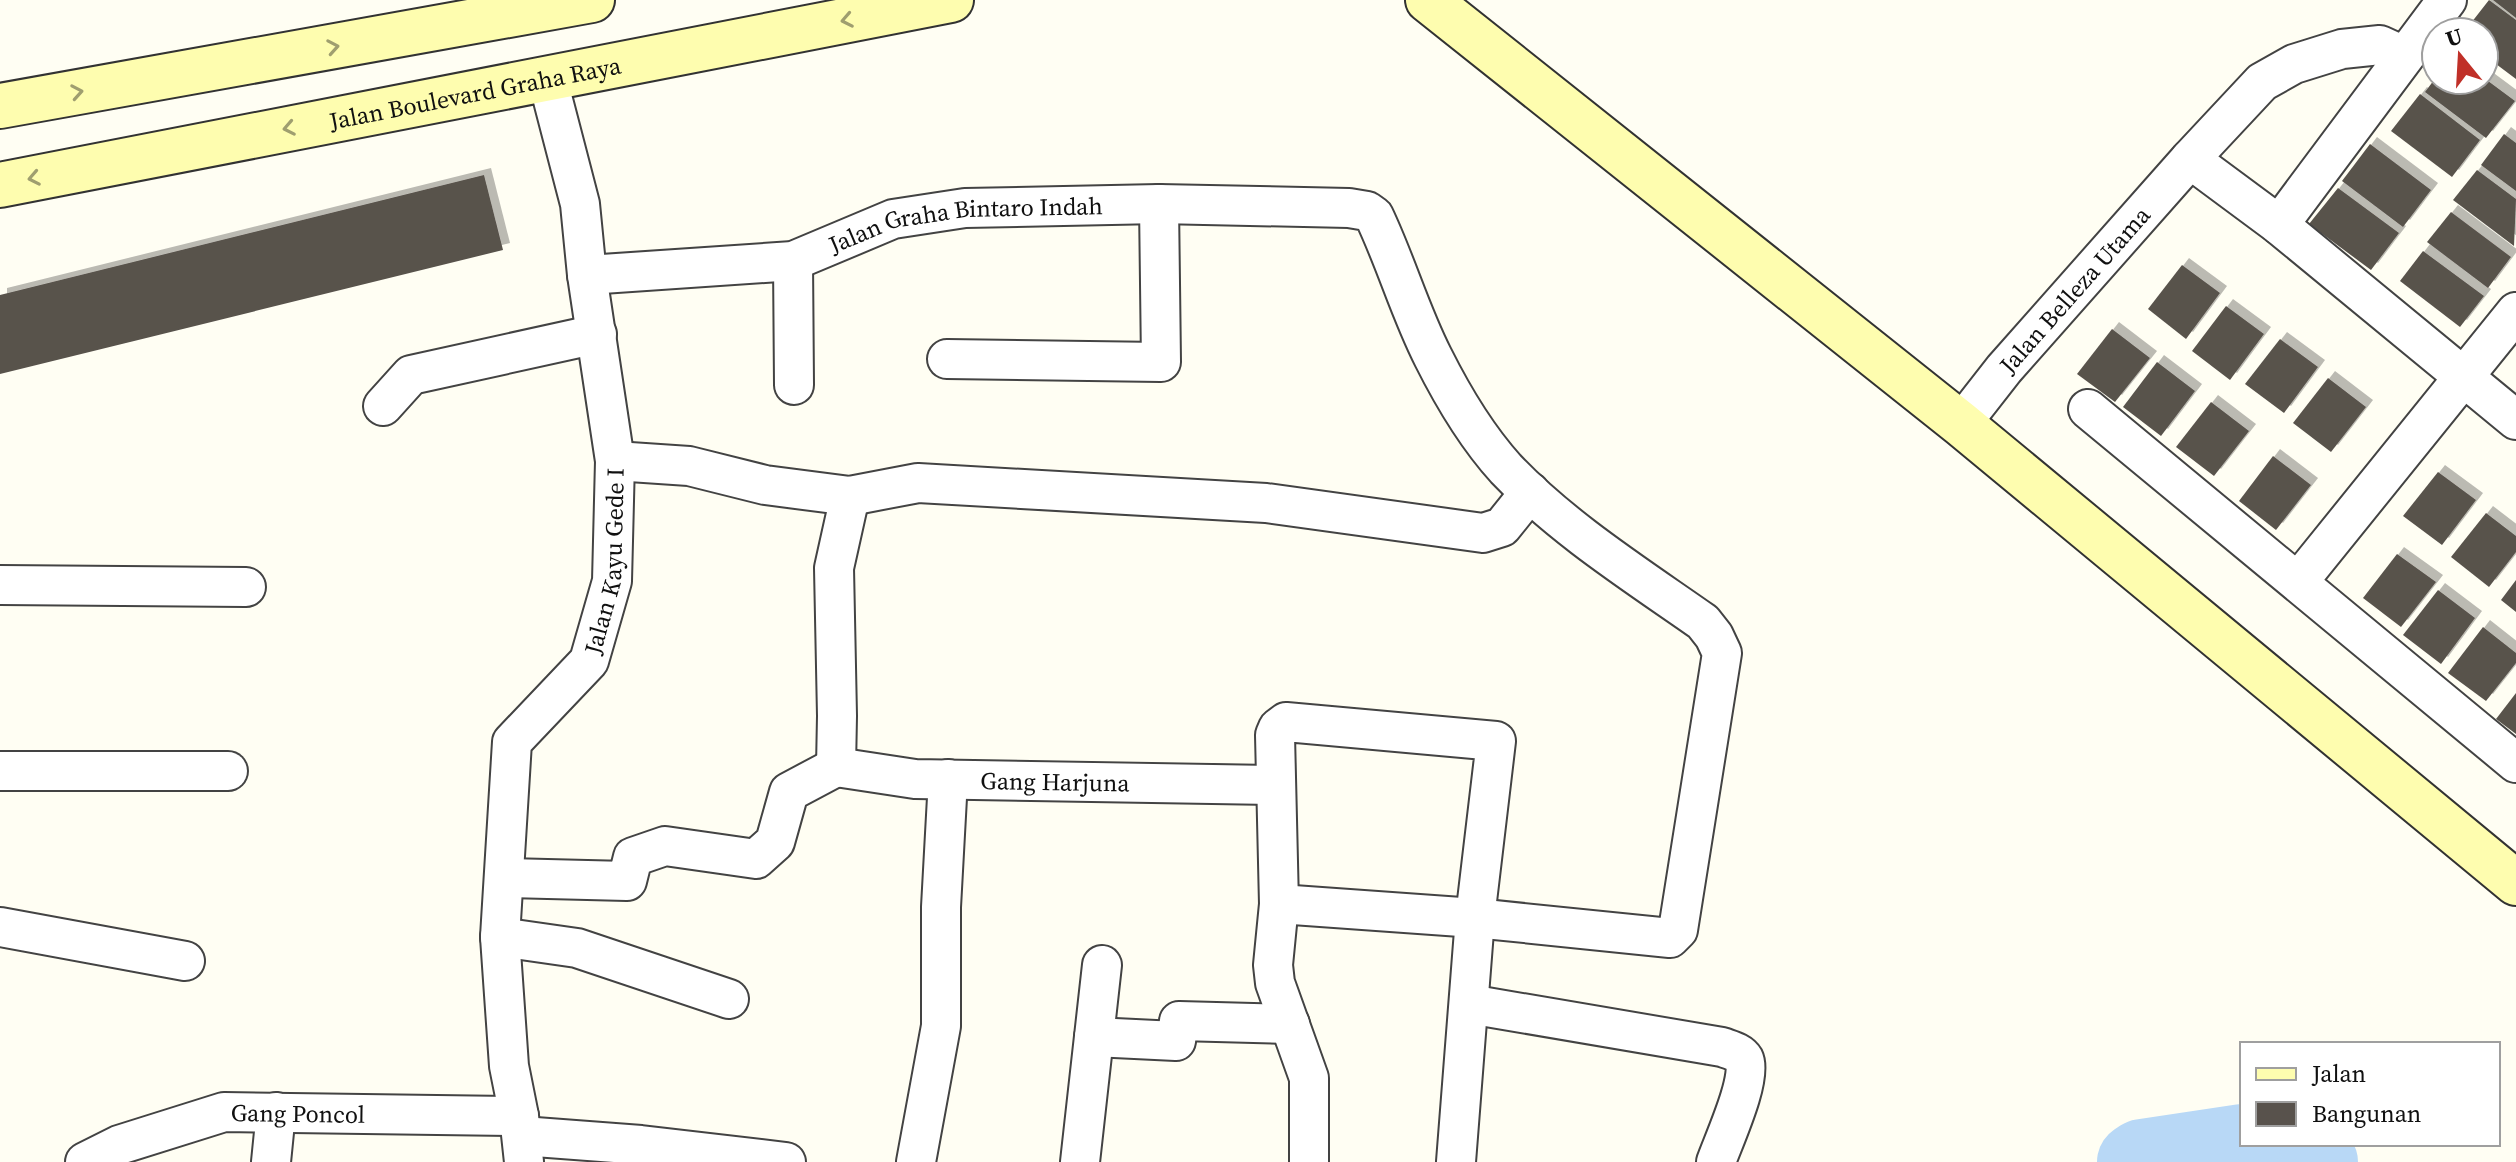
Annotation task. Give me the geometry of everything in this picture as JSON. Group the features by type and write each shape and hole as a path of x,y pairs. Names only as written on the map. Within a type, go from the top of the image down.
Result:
{"main road":[{"name":"Jalan Boulevard Graha Raya","path":"0,185 951,0"},
{"path":"1428,0 1961,424 2516,883"},
{"path":"0,106 588,1"}],"street":[{"path":"2279,225 2447,0"},
{"name":"Jalan Belleza Utama","path":"1961,424 2004,369 2262,82 2294,64 2342,49 2380,45 2404,56"},
{"name":"Jalan Kayu Gede I","path":"521,1138 509,1066 500,937 512,742 589,661 612,581 615,461 587,275 580,204 547,77"},
{"path":"2190,159 2279,225 2516,420"},
{"path":"947,359 1161,362 1159,204"},
{"name":"Jalan Graha Bintaro Indah","path":"587,275 793,261 893,219 965,208 1159,204 1367,211 1374,216 1433,356 1473,425 1504,466 1530,492"},
{"path":"793,261 794,385"},
{"path":"2298,582 2516,312"},
{"path":"383,406 411,375 597,334"},
{"path":"2088,409 2516,763"},
{"path":"615,461 689,466 765,485 850,496 918,483 1250,502 1483,533 1502,527 1530,492 1614,560 1703,622 1714,636 1722,653 1678,930 1670,938 1475,918 1279,904"},
{"path":"504,878 627,881 633,857 665,846 756,859 775,842 789,792 836,767 834,568 850,496"},
{"path":"0,585 246,587"},
{"path":"1309,1162 1309,1078 1275,983 1273,965 1279,904 1275,735 1286,722 1496,741 1475,918 1456,1162"},
{"name":"Gang Harjuna","path":"836,767 915,779 1276,785"},
{"path":"0,771 228,771"},
{"path":"916,1162 941,1026 941,907 948,779"},
{"path":"0,927 185,961"},
{"path":"500,937 577,948 729,999"},
{"path":"1080,1162 1102,965"},
{"path":"1469,1004 1722,1047 1739,1053 1746,1065 1745,1081 1716,1162"},
{"path":"1094,1037 1176,1041 1179,1021 1290,1024"},
{"name":"Gang Poncol","path":"85,1162 119,1145 224,1112 276,1112 521,1138 641,1145 786,1162"},
{"path":"271,1162 276,1112"}],"building":[{"path":"2489,0 2516,20 2516,79 2500,67 2500,16 2476,16"},
{"path":"2493,0 2516,0 2516,18"},
{"path":"2500,90 2515,101 2486,138 2430,96 2500,96"},
{"path":"2420,94 2480,140 2452,177 2391,131"},
{"path":"2504,134 2516,143 2516,191 2481,165"},
{"path":"2370,144 2431,190 2403,227 2342,181"},
{"path":"2477,170 2516,199 2514,246 2453,200"},
{"path":"484,175 503,250 0,374 0,295"},
{"path":"2338,188 2399,233 2371,270 2309,224"},
{"path":"2451,212 2511,257 2488,288 2427,242"},
{"path":"2423,251 2484,296 2460,327 2400,281"},
{"path":"2182,265 2220,293 2186,339 2148,309"},
{"path":"2226,306 2264,334 2230,380 2192,351"},
{"path":"2112,329 2150,358 2115,402 2077,374"},
{"path":"2280,339 2318,367 2284,413 2245,384"},
{"path":"2157,362 2195,391 2161,436 2123,407"},
{"path":"2328,378 2366,407 2331,452 2293,423"},
{"path":"2211,402 2249,431 2214,476 2176,447"},
{"path":"2273,456 2311,485 2276,530 2239,501"},
{"path":"2438,472 2476,500 2442,545 2403,516"},
{"path":"2486,513 2516,536 2516,552 2489,587 2451,557"},
{"path":"2397,554 2436,582 2401,627 2363,598"},
{"path":"2516,580 2516,612 2501,600"},
{"path":"2438,590 2475,618 2441,664 2403,635"},
{"path":"2483,627 2516,653 2516,663 2486,701 2448,673"},
{"path":"2516,693 2516,734 2496,719"}],"waterway":[{"path":"2136,1162 2142,1158 2240,1143"},
{"path":"2288,1146 2319,1162"}]}
